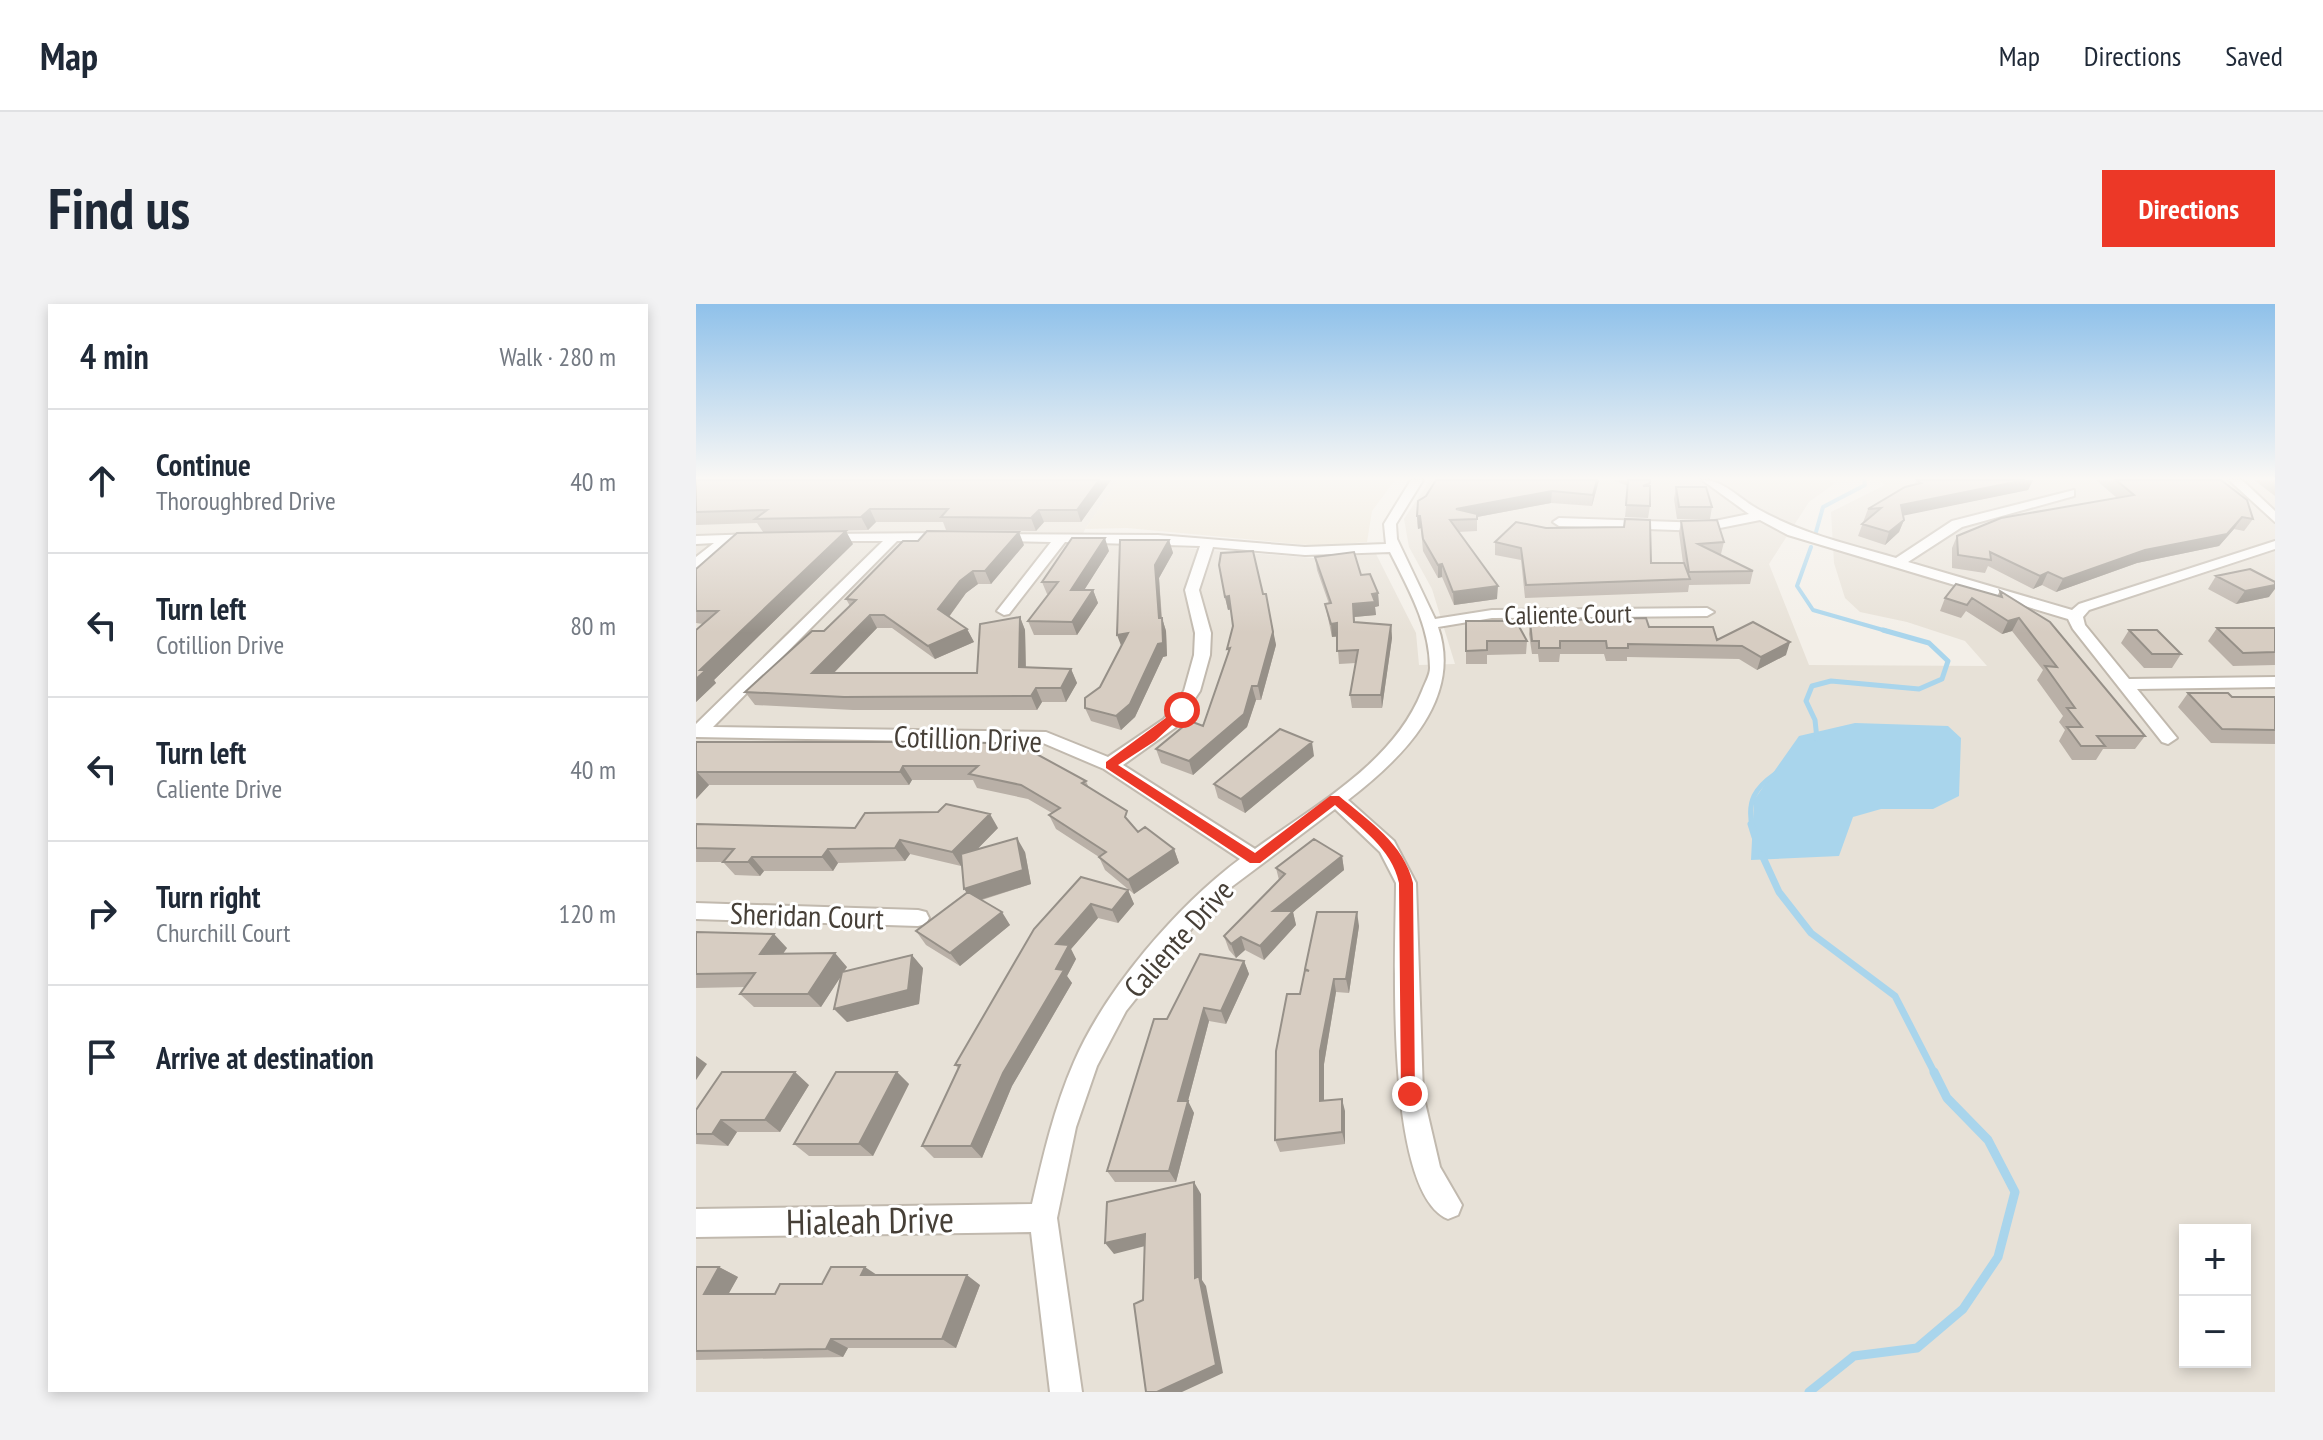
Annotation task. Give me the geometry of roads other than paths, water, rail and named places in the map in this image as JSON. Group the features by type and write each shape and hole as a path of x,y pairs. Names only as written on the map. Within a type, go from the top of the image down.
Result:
{"street":[{"path":"985,537 1158,539 1305,551 1393,548 1391,531"},
{"path":"1790,531 2075,616"},
{"path":"1896,564 1947,531"},
{"path":"697,732 895,536"},
{"path":"696,540 766,537"},
{"path":"808,537 970,537"},
{"path":"1004,611 1061,538"},
{"path":"696,564 728,539"},
{"path":"1110,765 1170,723 1192,691 1202,655 1203,633 1192,590 1208,543"},
{"name":"Caliente Drive","path":"1066,1392 1043,1218 1063,1127 1086,1063 1118,1004 1193,911 1255,859 1379,767 1420,718 1438,671 1430,624 1393,548"},
{"path":"2075,616 2084,607 2272,549"},
{"name":"Caliente Court","path":"1430,624 1492,614 1707,612"},
{"path":"2075,616 2078,626 2168,738"},
{"path":"2124,684 2275,682"},
{"name":"Cotillion Drive","path":"697,732 1025,735 1062,743 1110,765 1255,859"},
{"path":"1335,799 1376,833 1402,864 1406,883 1410,1094 1428,1172 1448,1205"},
{"name":"Sheridan Court","path":"696,911 918,918"},
{"name":"Hialeah Drive","path":"696,1223 1043,1218"}],"water":[{"path":"1855,723 1948,726 1961,738 1959,796 1933,809 1881,809 1853,817 1839,856 1751,860 1754,800 1799,736"}],"waterway":[{"path":"1811,547 1797,586 1813,610 1883,630"},
{"path":"1817,739 1815,720 1806,701 1812,686 1831,681 1919,689 1942,679 1948,661 1929,643 1883,630"},
{"path":"1883,630 1890,632"},
{"path":"1752,826 1754,796 1775,774"},
{"path":"1751,824 1755,837"},
{"path":"1762,855 1779,892 1811,933 1895,996 1935,1074"},
{"path":"1809,1392 1854,1356 1917,1348 1963,1309 1998,1257 2015,1192 1988,1140 1947,1098 1935,1074"}]}
